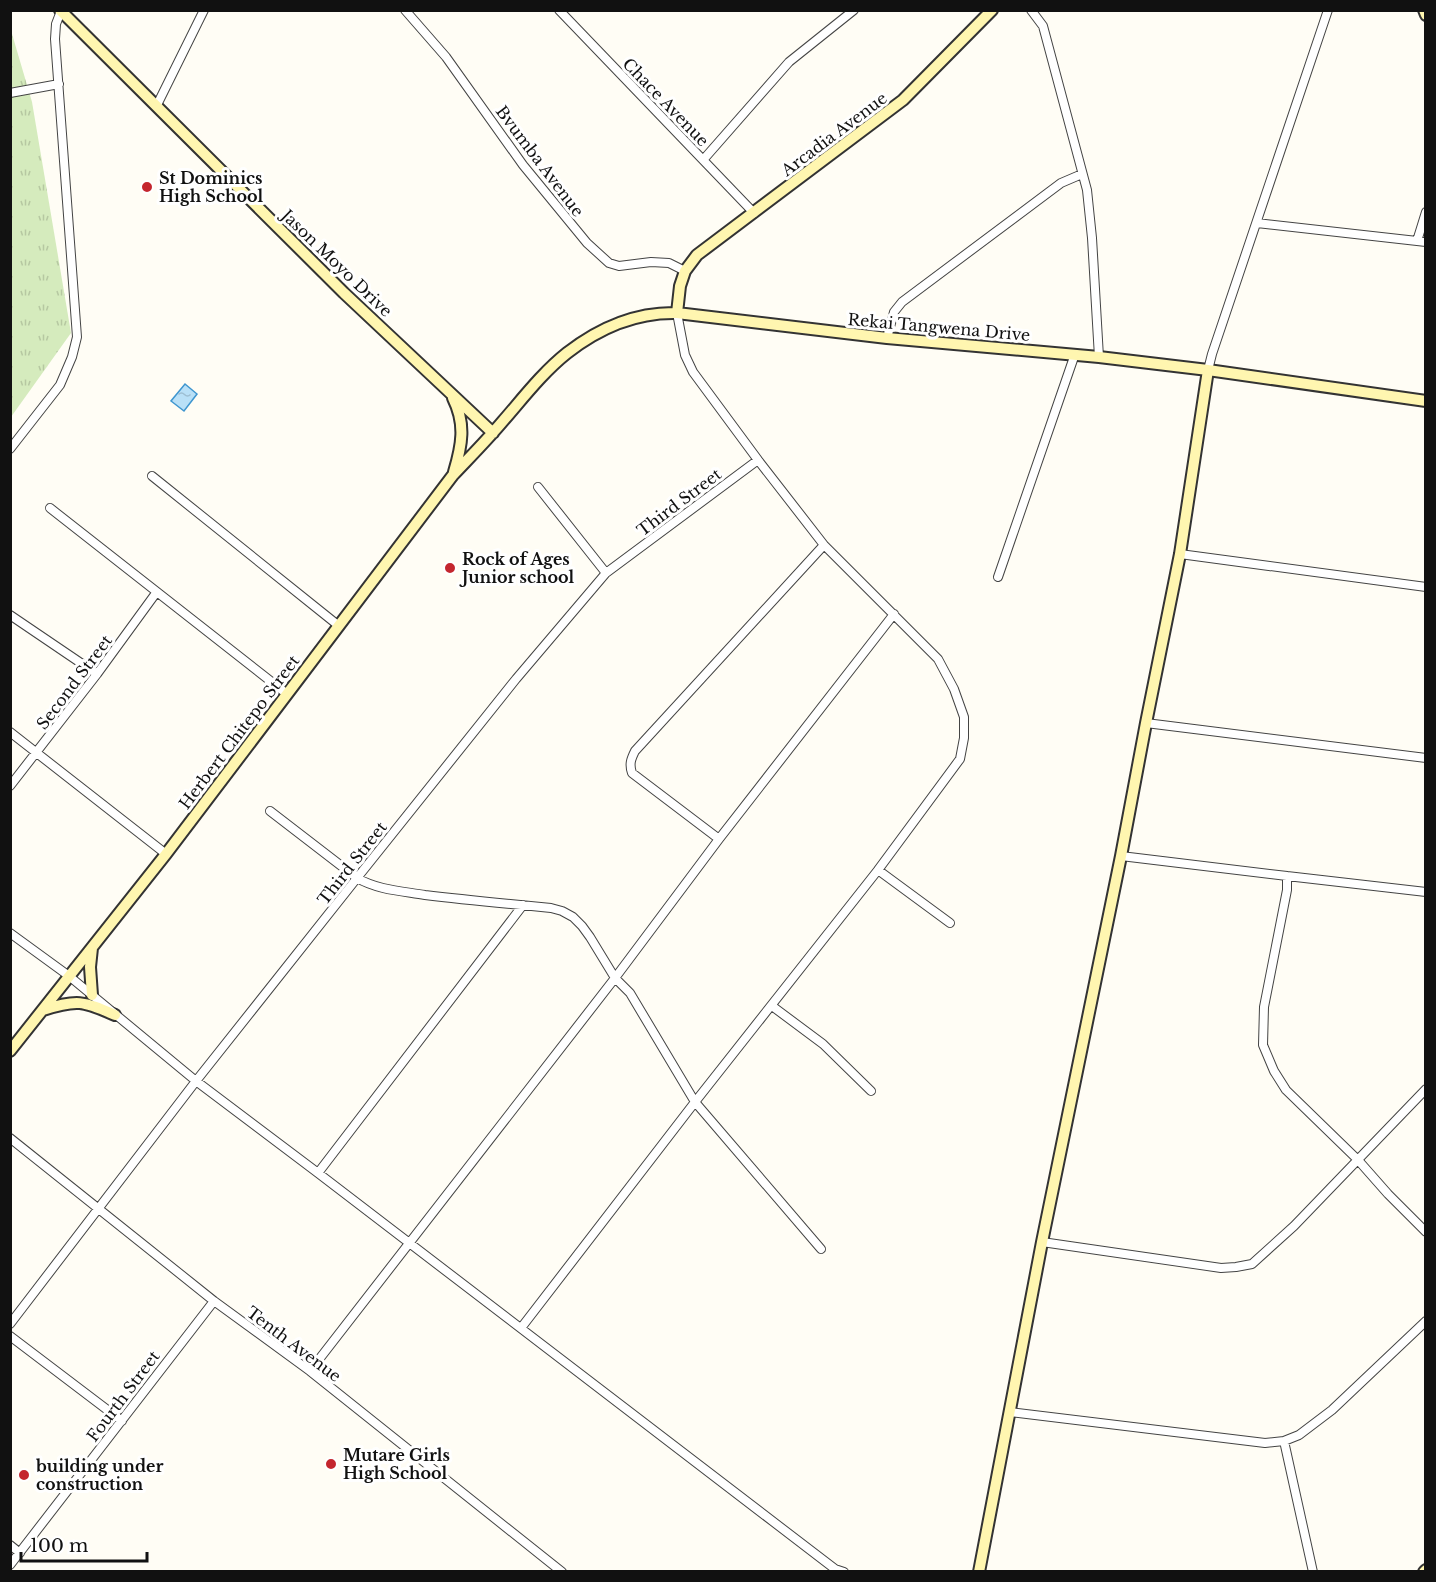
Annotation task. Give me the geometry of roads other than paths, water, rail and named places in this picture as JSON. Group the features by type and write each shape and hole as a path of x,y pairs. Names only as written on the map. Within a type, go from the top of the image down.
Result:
{"street":[{"path":"157,105 204,10"},
{"name":"Bvumba Avenue","path":"405,10 446,57 523,165 587,243 609,263 619,266 651,262 669,263 686,271"},
{"name":"Chace Avenue","path":"559,10 754,213"},
{"path":"703,160 789,62 854,10"},
{"name":"Arcadia Avenue","path":"686,271 697,255 903,100 992,10"},
{"path":"1031,10 1044,26 1087,190 1099,357"},
{"path":"979,1572 1042,1242 1180,554 1208,370 1328,10"},
{"path":"10,449 60,385 72,357 77,337 56,24 61,11"},
{"name":"Jason Moyo Drive","path":"61,11 344,293 493,433"},
{"path":"10,93 59,84"},
{"path":"887,338 894,312 902,302 1061,183 1082,174"},
{"path":"1257,223 1421,241 1425,212"},
{"path":"520,1328 878,870 960,759 964,738 964,717 954,689 938,659 824,545 693,372 685,355 677,313 680,286 686,271"},
{"name":"Rekai Tangwena Drive","path":"493,433 547,371 567,353 623,320 659,312 887,338 1074,354 1208,370 1425,401"},
{"path":"998,577 1074,354"},
{"path":"441,384 452,396 460,417 461,449 453,476"},
{"name":"Herbert Chitepo Street","path":"10,1051 165,854 453,476 493,433"},
{"name":"Third Street","path":"10,1324 196,1081 357,878 508,688 606,573 758,460"},
{"path":"152,476 339,626"},
{"path":"538,487 606,573"},
{"path":"50,508 287,694"},
{"path":"719,839 632,773 631,760 635,751 824,545"},
{"path":"1180,554 1425,587"},
{"name":"Second Street","path":"10,786 97,674 156,593"},
{"path":"310,1371 894,614"},
{"path":"10,615 97,674"},
{"path":"1146,723 1425,758"},
{"path":"10,732 165,854"},
{"path":"270,811 357,878 370,885 388,890 551,908 573,917 590,937 615,978 630,993 695,1102 821,1249"},
{"path":"1121,856 1425,892"},
{"path":"878,870 950,922"},
{"path":"1287,876 1287,890 1264,1007 1263,1045 1274,1071 1286,1090 1358,1160 1425,1232"},
{"path":"318,1173 523,905"},
{"path":"10,933 69,976 196,1081 835,1569 844,1572"},
{"path":"92,948 90,967 92,995"},
{"path":"43,1010 64,1003 79,1002 116,1015"},
{"path":"772,1006 824,1044 871,1091"},
{"path":"1042,1242 1221,1268 1252,1264 1294,1226 1425,1089"},
{"name":"Tenth Avenue","path":"10,1138 214,1300 310,1371 562,1572"},
{"name":"Fourth Street","path":"10,1565 214,1300"},
{"path":"1010,1412 1265,1443 1284,1441 1299,1435 1332,1410 1425,1321"},
{"path":"10,1336 122,1421"},
{"path":"1284,1441 1313,1572"},
{"path":"10,1545 20,1553"}],"water":[{"path":"185,384 197,394 184,411 171,401"}],"place":[{"name":"St Dominics High School","path":"147,187"},
{"name":"Rock of Ages Junior school","path":"450,568"},
{"name":"Mutare Girls High School","path":"331,1464"},
{"name":"building under construction","path":"24,1475"}]}
